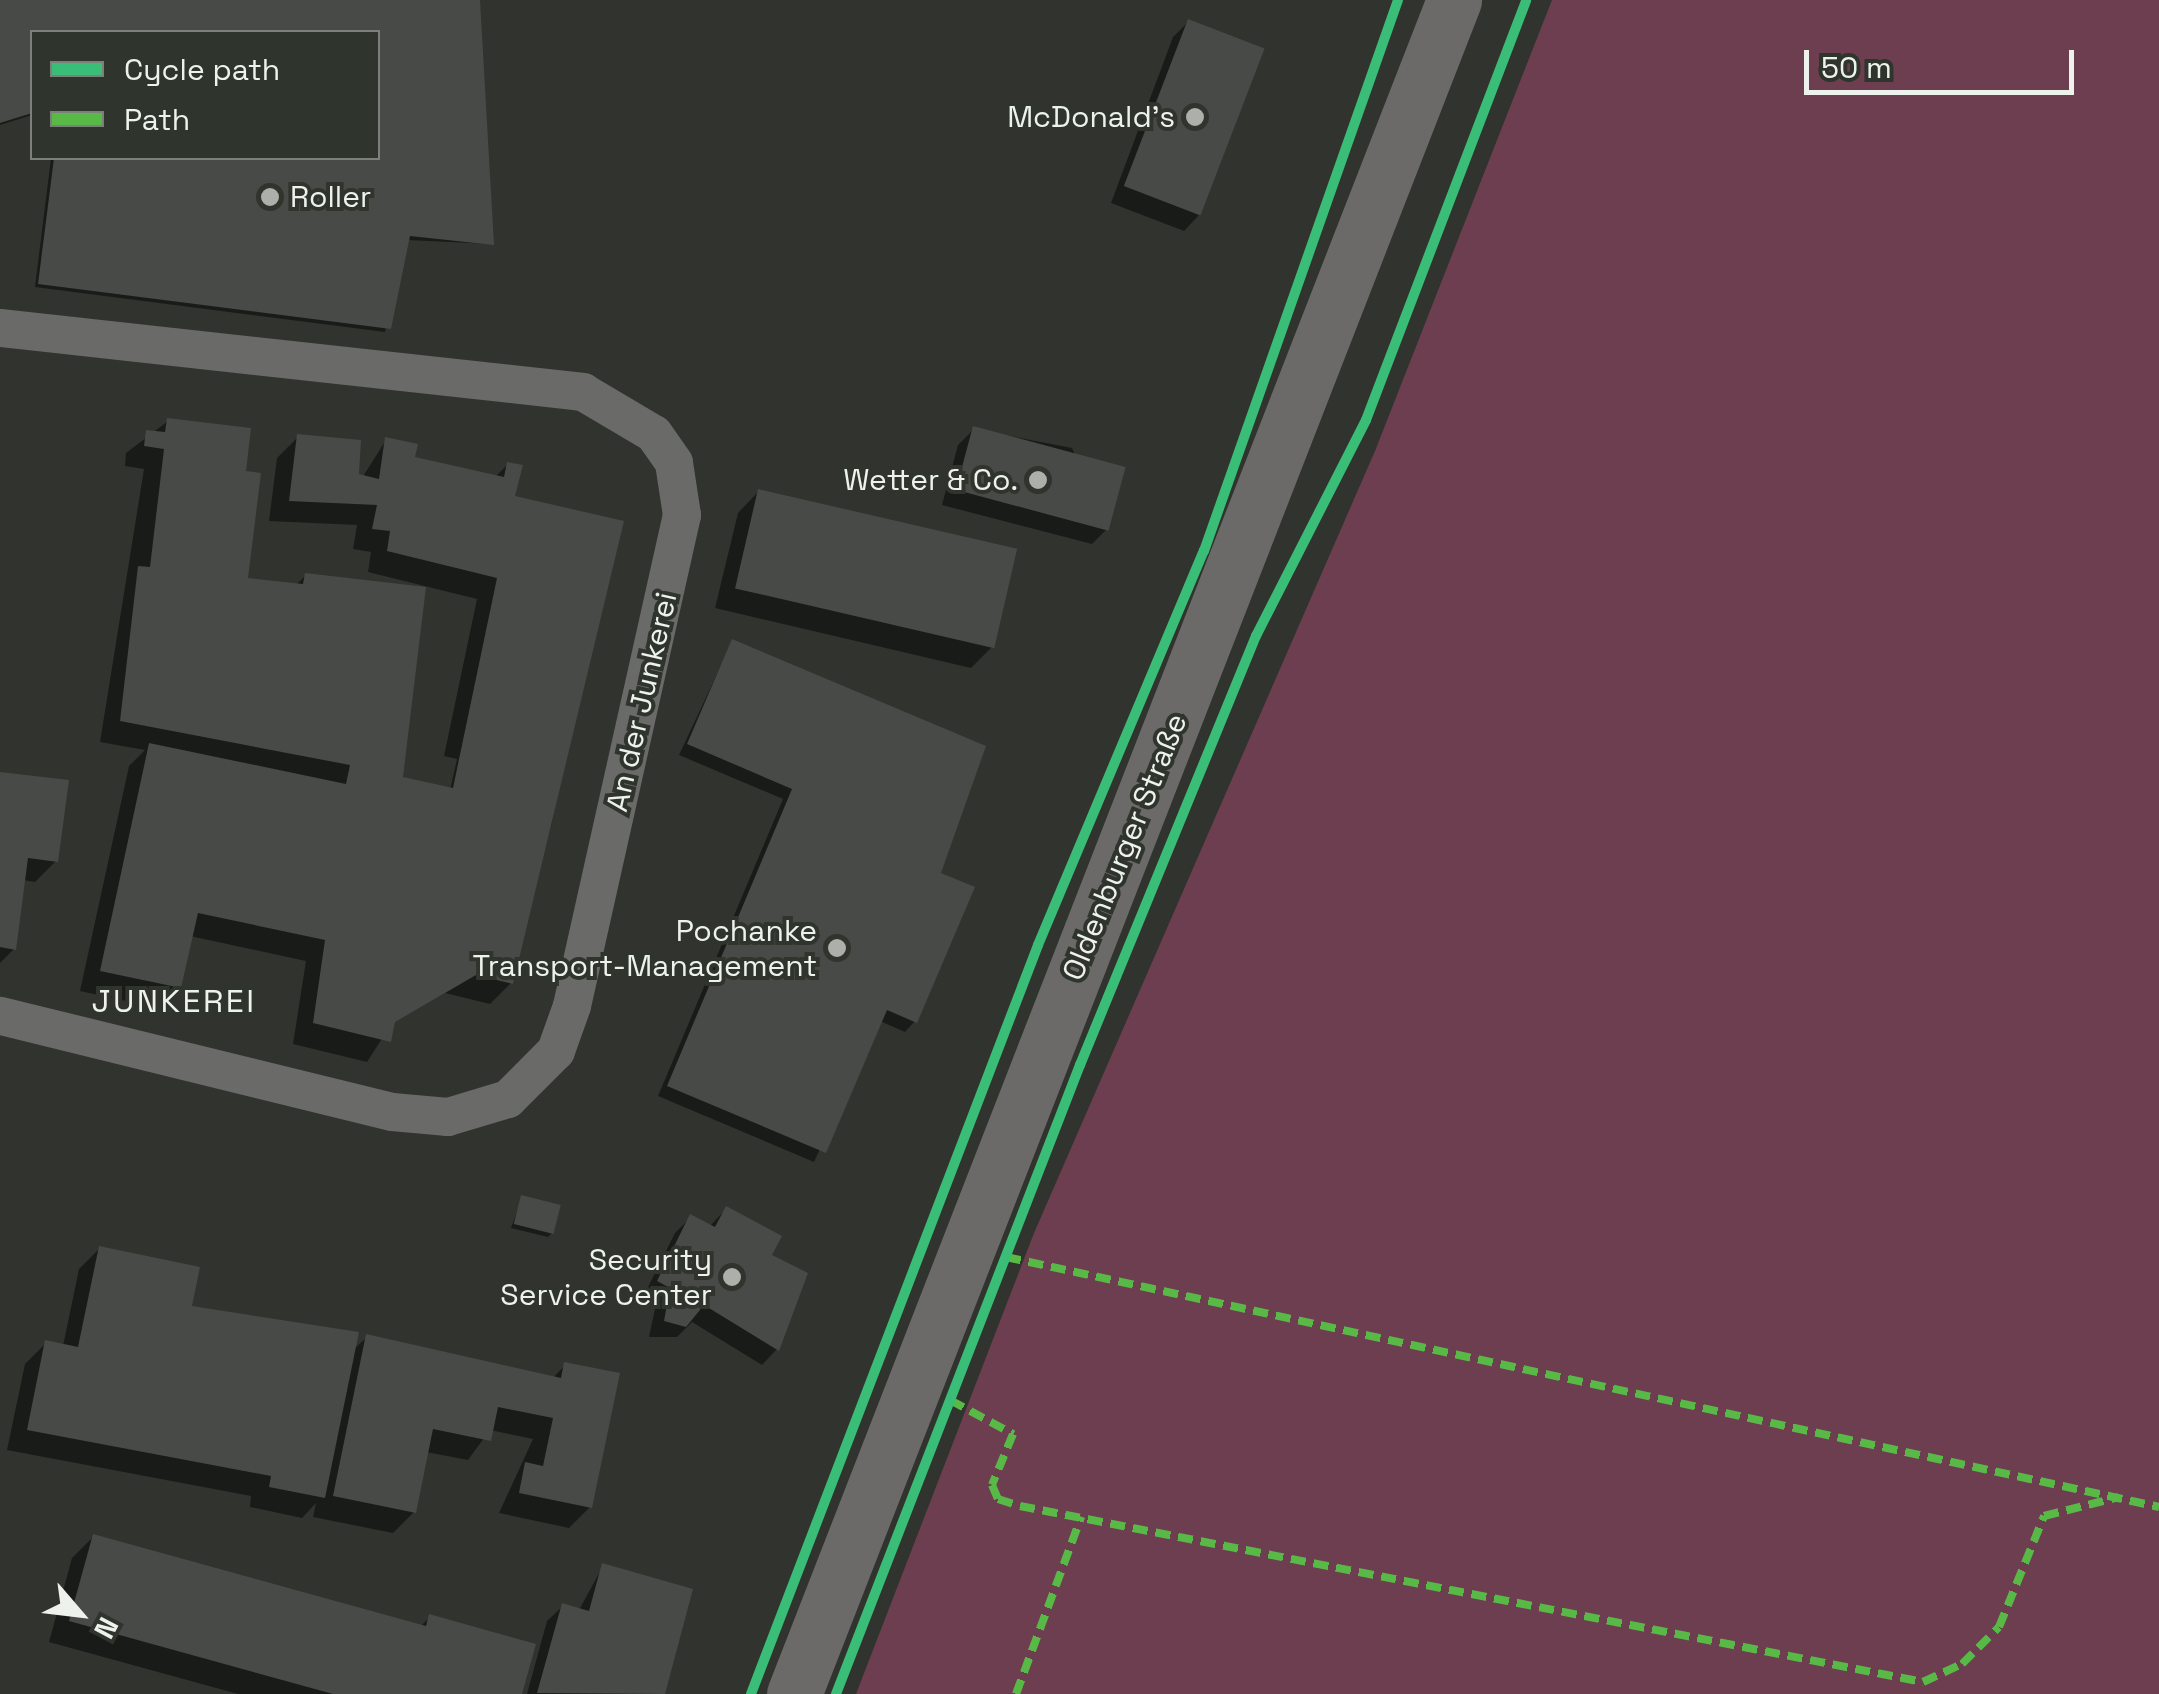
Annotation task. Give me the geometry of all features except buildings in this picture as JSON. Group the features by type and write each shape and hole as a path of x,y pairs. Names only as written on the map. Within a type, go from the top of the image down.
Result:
{"main road":[{"name":"Oldenburger Straße","path":"794,1694 1454,0"}],"street":[{"name":"An der Junkerei","path":"0,328 584,392 632,413 654,434 674,463 682,515 572,1006 556,1051 508,1099 448,1118 392,1112 0,1016"}],"shaded area":[{"path":"1552,0 2159,0 2159,1694 856,1694 1034,1233 1375,451"}],"marked path":[{"path":"1006,1257 2159,1507"},
{"path":"950,1400 1013,1434 992,1485 998,1499 1020,1506 1923,1682 1962,1664 1999,1627 2044,1516 2119,1497"},
{"path":"1016,1694 1081,1517"}],"cycle path":[{"path":"751,1694 1038,945 1204,551 1398,0"},
{"path":"836,1694 1080,1065 1256,636 1366,420 1526,0"}],"place":[{"name":"McDonald's","path":"1195,117"},
{"name":"Roller","path":"270,197"},
{"name":"Wetter & Co.","path":"1038,480"},
{"name":"Pochanke Transport-Management","path":"837,948"},
{"name":"Security Service Center","path":"732,1277"}],"district":[{"name":"JUNKEREI","path":"174,1001"}]}
